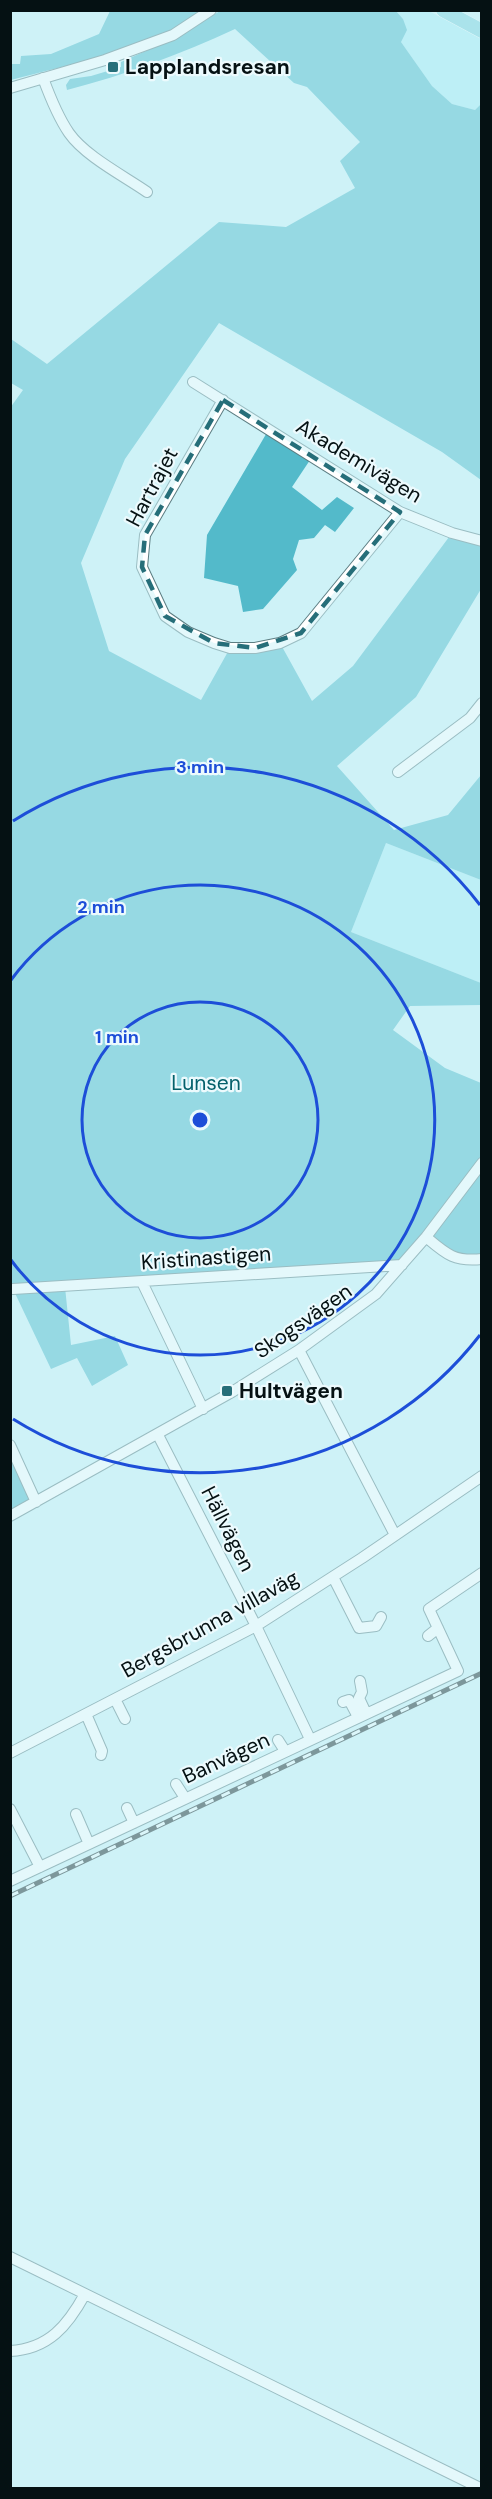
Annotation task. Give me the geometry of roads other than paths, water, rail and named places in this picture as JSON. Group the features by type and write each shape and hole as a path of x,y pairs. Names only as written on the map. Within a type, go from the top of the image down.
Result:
{"main road":[{"path":"443,10 482,31"}],"street":[{"path":"10,88 105,60 173,35 211,10"},
{"path":"43,78 49,96 70,134 88,152 147,192"},
{"path":"193,382 223,400"},
{"name":"Hartrajet","path":"223,400 145,535 142,567 165,616 188,632 230,648 255,648 280,643 301,633 400,512"},
{"name":"Akademivägen","path":"223,400 400,512 452,533 482,541"},
{"path":"398,772 470,718 482,704"},
{"name":"Skogsvägen","path":"10,1516 203,1409 299,1350 376,1294 426,1237 482,1163"},
{"path":"426,1237 450,1256 464,1260 482,1259"},
{"name":"Kristinastigen","path":"13,1289 402,1265"},
{"path":"142,1282 203,1409"},
{"path":"299,1350 395,1535"},
{"name":"Hällvägen","path":"158,1435 256,1626 310,1739"},
{"path":"10,1445 36,1502"},
{"name":"Bergsbrunna villaväg","path":"10,1753 23,1741 80,1717 256,1626 482,1476"},
{"path":"428,1636 438,1628 429,1609 449,1591 482,1573"},
{"path":"333,1576 359,1628 376,1626 381,1617"},
{"name":"Banvägen","path":"10,1881 458,1671 455,1654 438,1628"},
{"path":"360,1681 362,1692 359,1698 362,1715"},
{"path":"115,1699 125,1719"},
{"path":"343,1702 349,1700 362,1715"},
{"path":"80,1717 80,1731"},
{"path":"80,1717 102,1751 101,1755"},
{"path":"278,1740 285,1751"},
{"path":"230,1764 236,1774"},
{"path":"176,1784 185,1798"},
{"path":"127,1808 134,1823"},
{"path":"10,1809 22,1841 40,1868"},
{"path":"76,1814 89,1844"},
{"path":"10,2257 480,2488"},
{"path":"10,2351 26,2350 50,2338 71,2320 85,2294"}],"railway":[{"path":"10,1896 482,1673"}],"place":[{"name":"Lapplandsresan","path":"113,67"},
{"name":"Hultvägen","path":"227,1391"}],"park label":[{"name":"Lunsen","path":"206,1083"}]}
